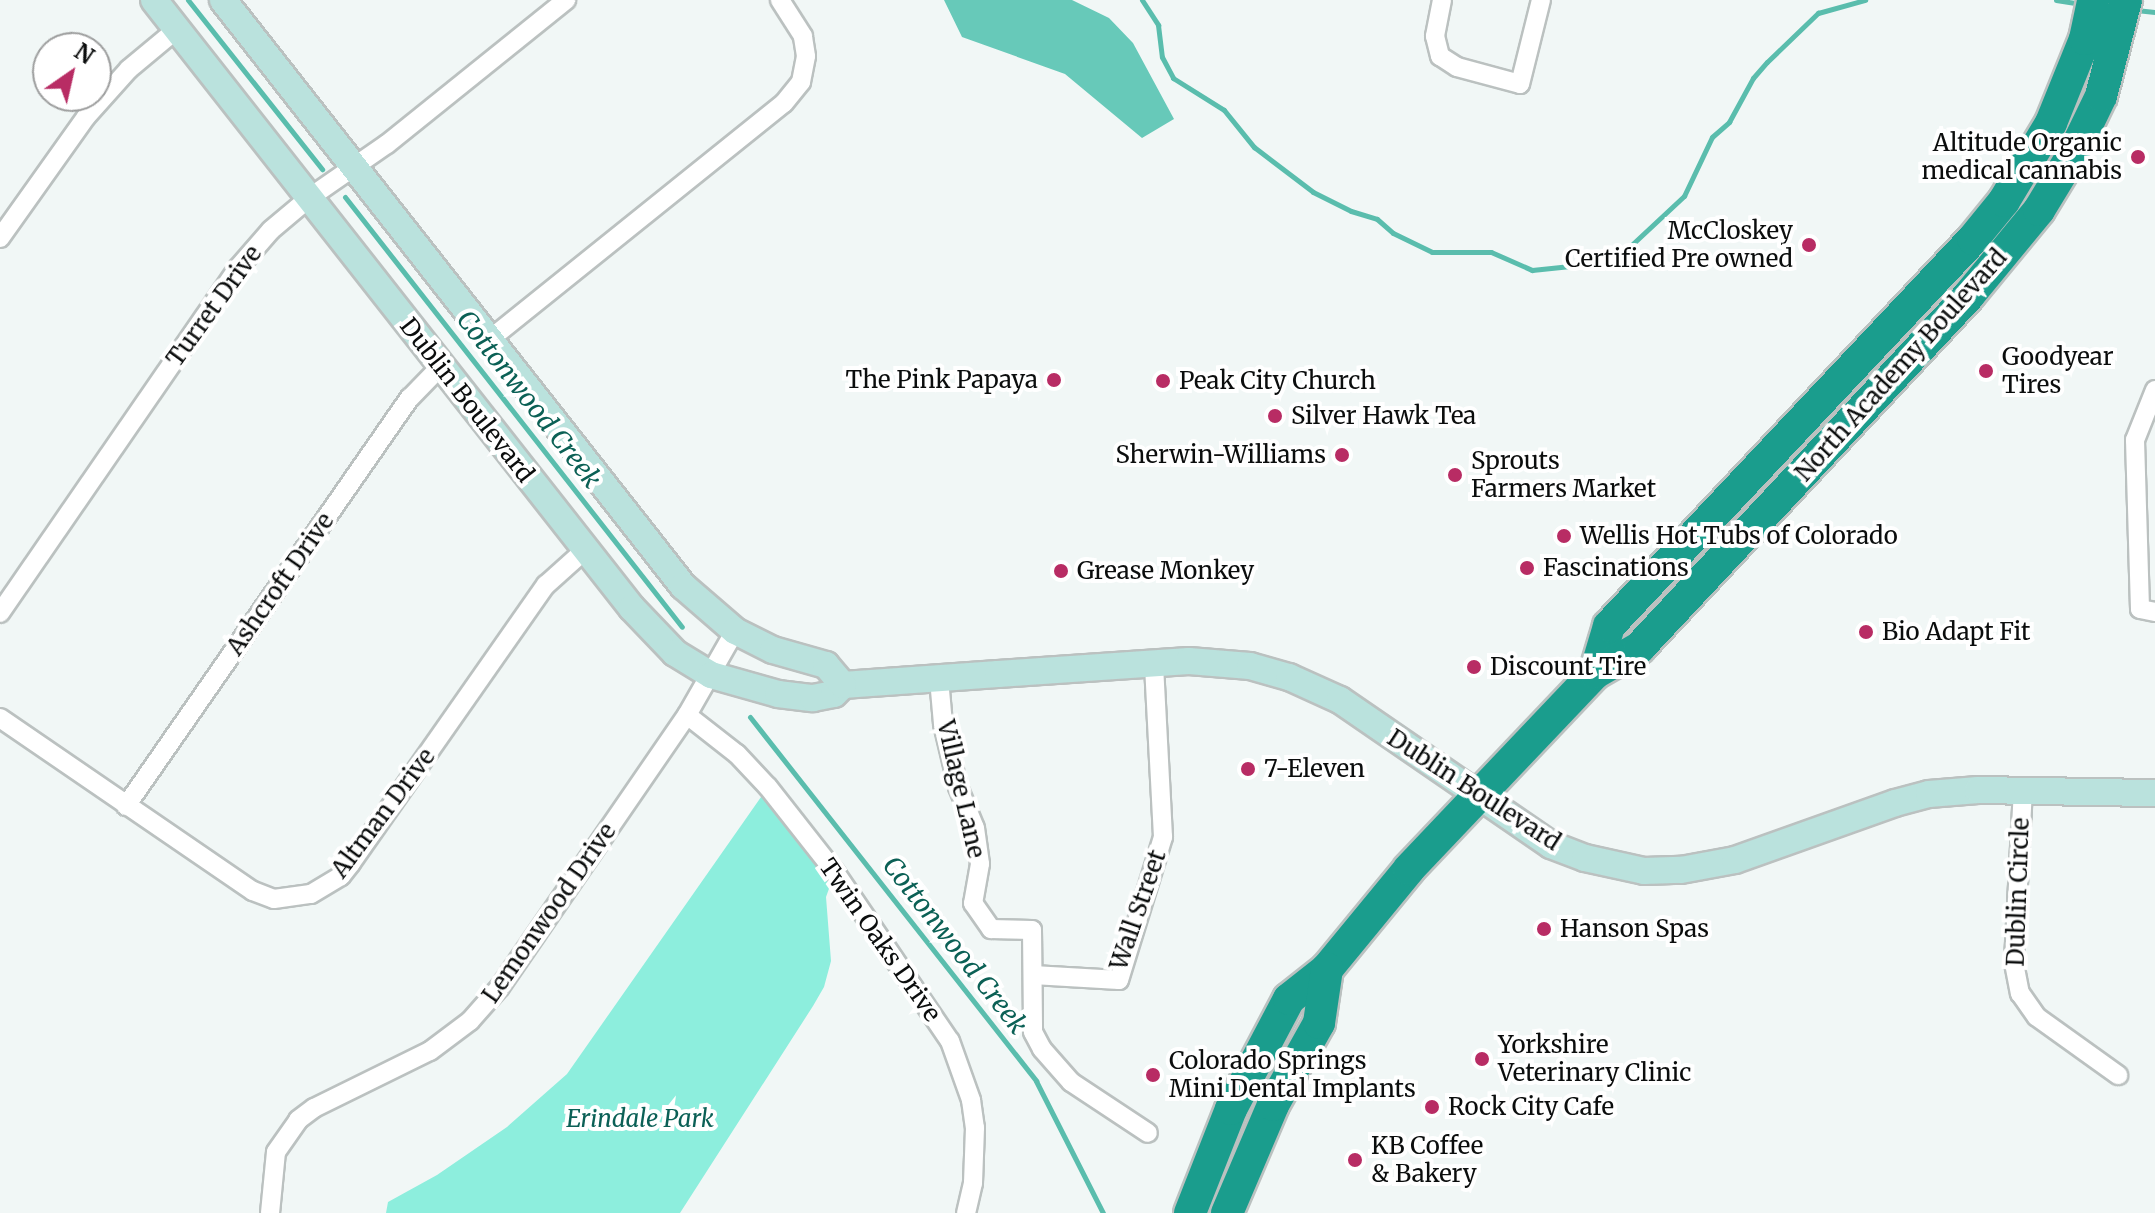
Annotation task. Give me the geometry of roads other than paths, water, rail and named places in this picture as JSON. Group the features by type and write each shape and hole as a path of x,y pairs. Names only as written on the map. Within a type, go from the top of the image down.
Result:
{"highway":[{"name":"North Academy Boulevard","path":"1595,673 1609,626 1953,261 2004,201 2051,123 2085,39 2093,0"},
{"name":"North Academy Boulevard","path":"1190,1213 1231,1109 1289,999 1327,969 1409,869 1595,673 1639,648 2006,252 2039,210 2073,154 2101,96 2126,0"},
{"path":"1227,1213 1273,1105 1319,1023 1327,969"}],"main road":[{"name":"Dublin Boulevard","path":"154,0 652,632 675,653 711,675 764,691 813,698 834,694 843,685 1154,663 1213,662 1250,666 1289,677 1340,700 1551,845 1585,858 1644,871 1681,870 1741,859 1895,803 1929,794 2023,789 2155,793"},
{"path":"223,0 683,586 735,631 773,650 826,665 843,685"}],"street":[{"name":"Turret Drive","path":"0,613 238,268 271,230 566,0"},
{"path":"489,340 784,103 801,82 806,56 803,36 779,0"},
{"path":"1442,0 1435,36 1440,56 1457,67 1520,84 1541,0"},
{"path":"0,238 86,117 129,69 177,29"},
{"name":"Ashcroft Drive","path":"126,806 410,398 441,366"},
{"path":"2155,390 2135,440 2140,609 2155,612"},
{"name":"Altman Drive","path":"0,718 253,891 274,899 293,898 328,885 351,863 546,585 585,550"},
{"name":"Lemonwood Drive","path":"270,1213 271,1172 285,1135 314,1108 430,1051 477,1014 500,987 687,715 735,631"},
{"name":"Wall Street","path":"1033,975 1119,980 1163,837 1154,663"},
{"name":"Village Lane","path":"939,679 946,737 958,787 975,828 980,864 973,903 991,929 1032,930 1033,1032 1042,1049 1071,1082 1148,1133"},
{"name":"Twin Oaks Drive","path":"687,715 717,735 768,787 835,872 950,1041 971,1100 975,1128 973,1183 966,1213"},
{"name":"Dublin Circle","path":"2023,789 2011,997 2118,1075"}],"waterway":[{"name":"Cottonwood Creek","path":"188,0 322,169"},
{"name":"Cottonwood Creek","path":"1142,0 1158,25 1162,57 1173,78 1224,110 1254,147 1313,192 1351,211 1377,219 1393,233 1432,252 1491,252 1532,270 1580,265 1625,251 1684,196 1712,137 1729,122 1753,78 1767,62 1818,13 1865,0"},
{"name":"Cottonwood Creek","path":"2056,0 2082,4"},
{"name":"Cottonwood Creek","path":"2136,10 2155,12"},
{"name":"Cottonwood Creek","path":"345,197 682,627"},
{"name":"Cottonwood Creek","path":"750,717 1036,1081 1103,1213"}],"place":[{"name":"Altitude Organic medical cannabis","path":"2138,157"},
{"name":"McCloskey Certified Pre owned","path":"1809,245"},
{"name":"Goodyear Tires","path":"1986,371"},
{"name":"The Pink Papaya","path":"1054,380"},
{"name":"Peak City Church","path":"1163,381"},
{"name":"Silver Hawk Tea","path":"1275,416"},
{"name":"Sherwin-Williams","path":"1342,455"},
{"name":"Sprouts Farmers Market","path":"1455,475"},
{"name":"Wellis Hot Tubs of Colorado","path":"1564,536"},
{"name":"Fascinations","path":"1527,568"},
{"name":"Grease Monkey","path":"1061,571"},
{"name":"Bio Adapt Fit","path":"1866,632"},
{"name":"Discount Tire","path":"1474,667"},
{"name":"7-Eleven","path":"1248,769"},
{"name":"Hanson Spas","path":"1544,929"},
{"name":"Yorkshire Veterinary Clinic","path":"1482,1059"},
{"name":"Colorado Springs Mini Dental Implants","path":"1153,1075"},
{"name":"Rock City Cafe","path":"1432,1107"},
{"name":"KB Coffee & Bakery","path":"1355,1160"}],"park label":[{"name":"Erindale Park","path":"640,1119"}]}
